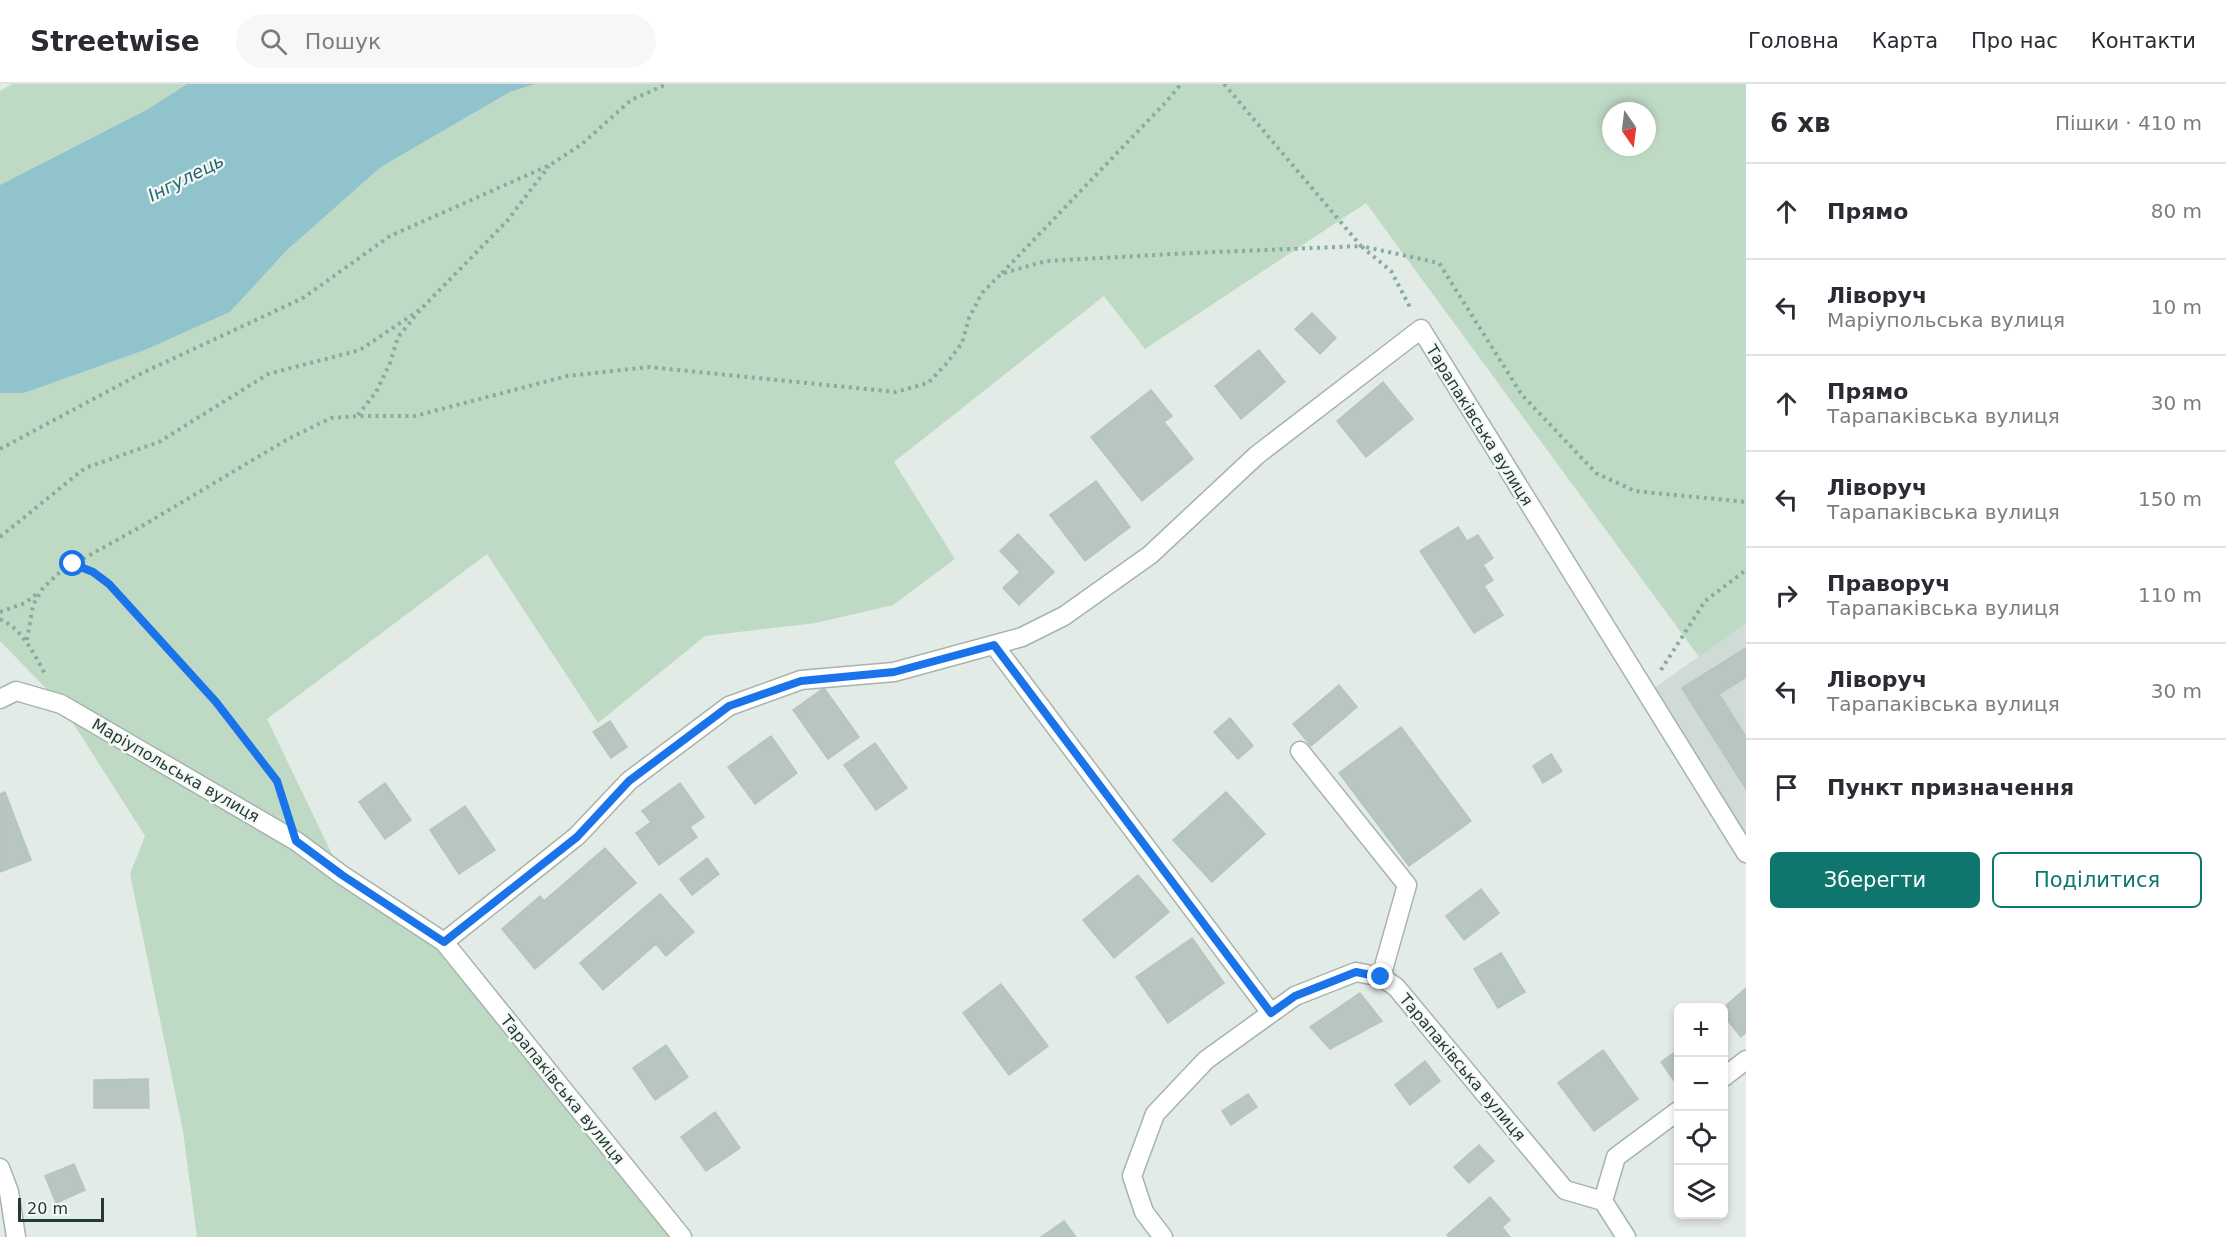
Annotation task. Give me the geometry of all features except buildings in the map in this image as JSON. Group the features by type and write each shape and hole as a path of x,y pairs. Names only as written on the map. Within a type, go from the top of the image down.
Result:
{"street":[{"name":"Тарапаківська вулиця","path":"444,942 577,837 629,781 729,706 801,681 894,672 1022,637 1064,616 1150,555 1257,455 1421,329 1746,853"},
{"path":"994,645 1271,1013"},
{"name":"Маріупольська вулиця","path":"0,699 16,691 61,704 296,841 342,875"},
{"path":"1163,1237 1144,1212 1131,1176 1155,1114 1206,1060 1295,996 1356,972 1381,977 1407,885 1300,751"},
{"name":"Тарапаківська вулиця","path":"342,875 444,942 682,1237"},
{"name":"Тарапаківська вулиця","path":"1381,977 1396,987 1425,1020 1565,1190 1603,1201"},
{"path":"1728,1074 1746,1060"},
{"path":"1626,1237 1603,1201 1616,1157 1674,1114"},
{"path":"0,1168 9,1192 16,1237"}],"path":[{"path":"0,449 142,373 303,298 390,236 550,165 582,144 631,100 667,84"},
{"path":"0,612 25,603 61,571 288,439 331,418 415,416 567,376 649,367 896,392 928,383 962,343 969,318 982,293 1181,84"},
{"path":"1224,84 1361,246 1391,271 1421,329"},
{"path":"358,416 376,392 390,363 398,337 421,309 507,221 550,165"},
{"path":"1001,274 1046,261 1361,246 1439,263 1522,395 1596,473 1635,491 1746,502"},
{"path":"0,537 85,468 159,442 268,374 360,350 421,309"},
{"path":"73,564 93,572 109,584 216,702 277,781 296,841"},
{"path":"1646,694 1705,601 1746,570"},
{"path":"27,640 33,605 43,588"},
{"path":"0,619 7,622 27,640 61,704"}],"shaded area":[{"path":"1746,623 1746,853 1646,694"}],"green space":[{"path":"12,84 187,84 148,109 0,185 0,91"},
{"path":"535,84 1746,84 1746,623 1699,657 1366,203 1145,349 1104,296 894,462 955,559 893,605 816,623 705,636 598,723 487,554 267,719 342,875 444,942 682,1237 197,1237 183,1131 130,874 145,836 61,704 0,641 0,393 24,393 145,350 230,312 287,250 381,167 510,92"}],"water":[{"name":"Інгулець","path":"187,84 535,84 510,92 381,167 287,250 230,312 145,350 24,393 0,393 0,185 148,109"}],"route":[{"path":"73,564 93,572 109,584 216,702 277,781 296,841 342,875 444,942 577,837 629,781 729,706 801,681 894,672 994,645 1271,1013 1295,996 1356,972 1381,977"}]}
